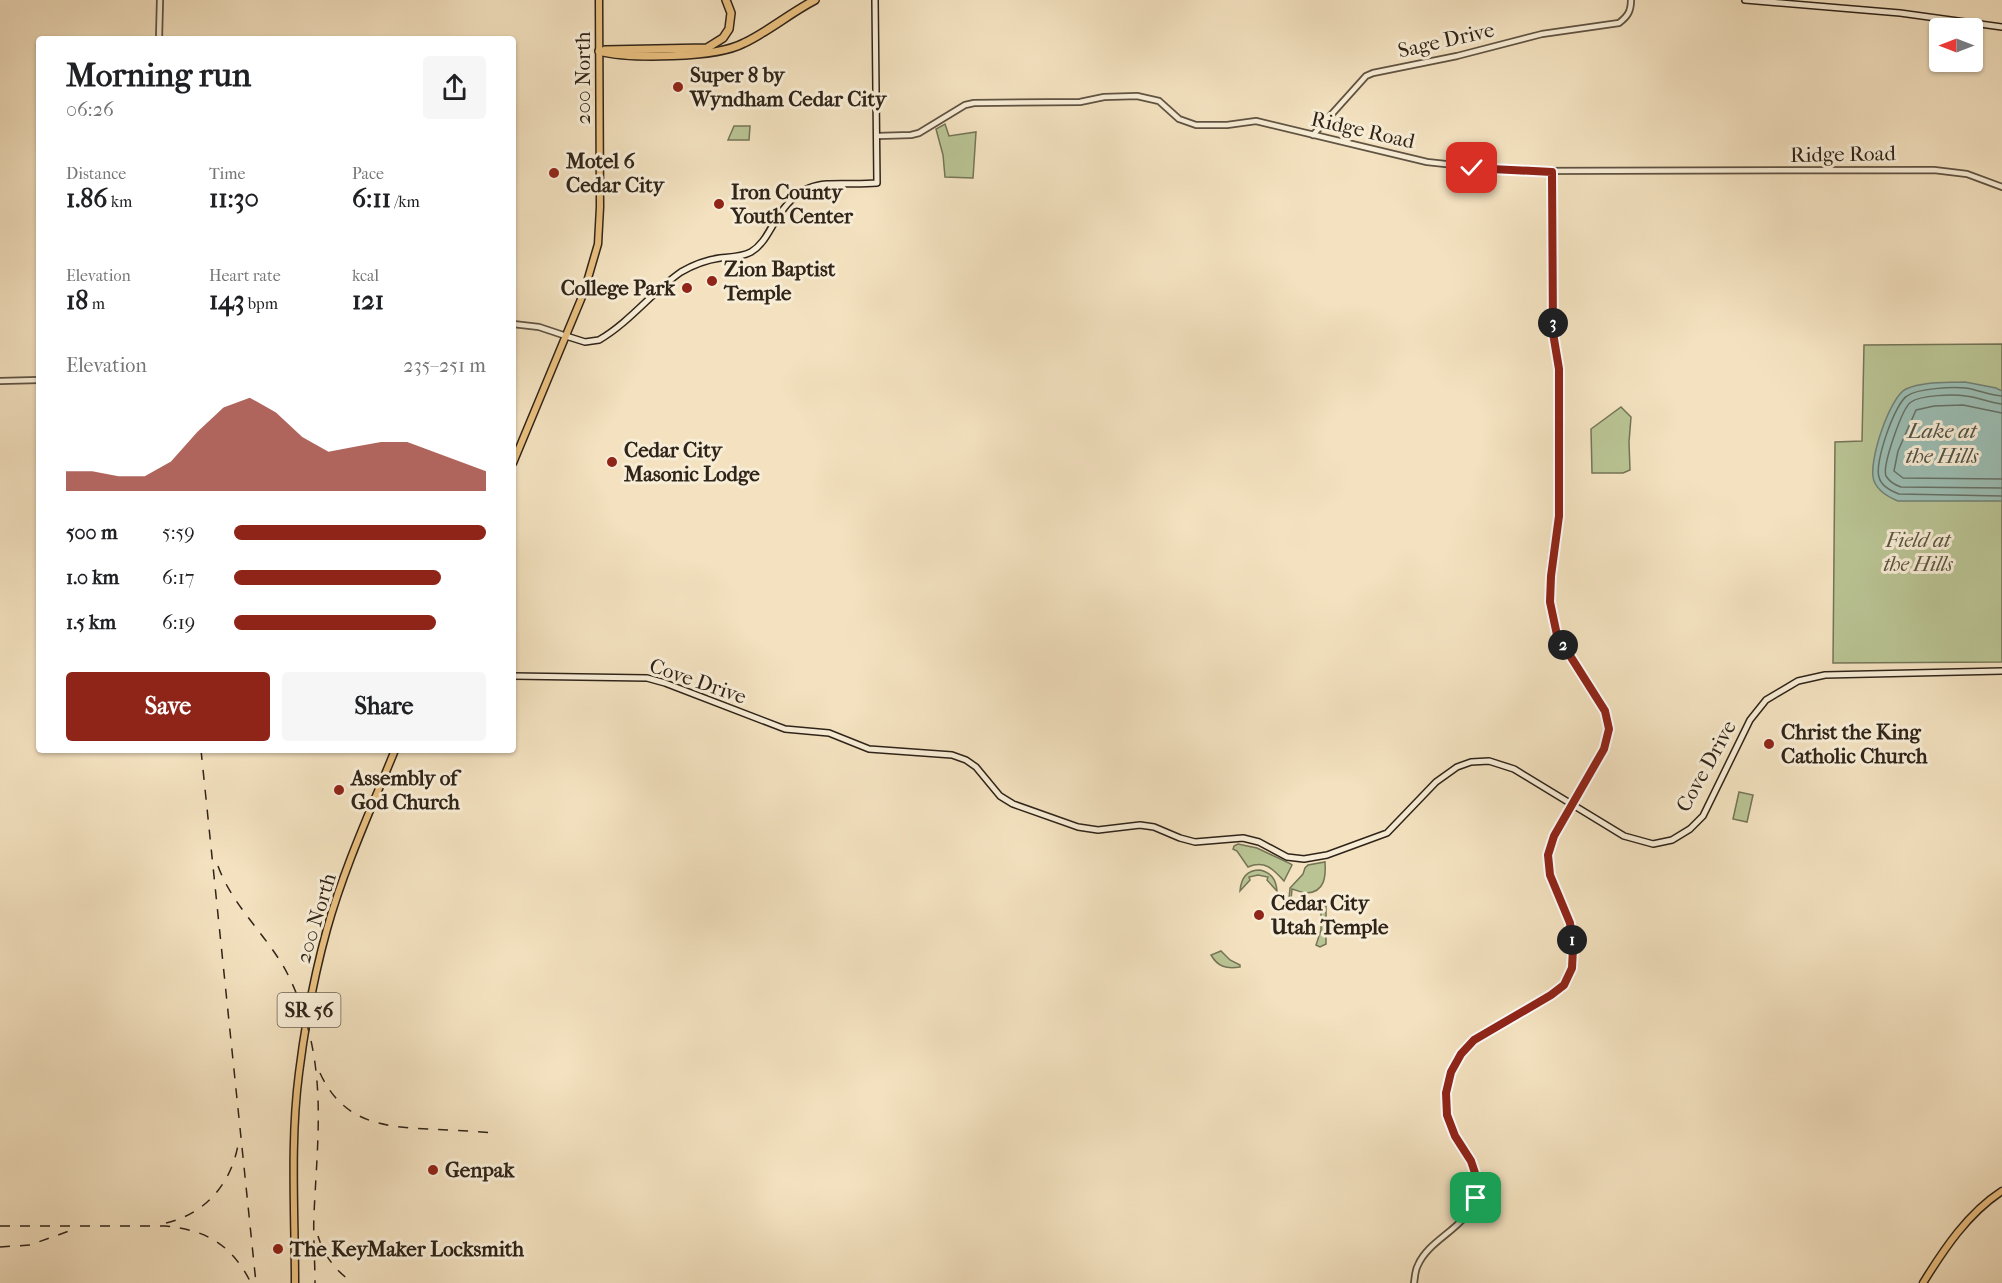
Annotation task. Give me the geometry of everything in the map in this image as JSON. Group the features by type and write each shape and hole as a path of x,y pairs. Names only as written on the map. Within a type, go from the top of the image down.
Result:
{"highway":[{"path":"599,51 707,48 723,38 729,28 731,13 726,0"},
{"path":"599,51 616,55 698,54 723,51 752,39 815,0"}],"main road":[{"name":"200 North","path":"516,456 589,278 600,229 599,0"},
{"path":"566,336 585,342 606,336 681,273 693,266 706,261 749,253 765,239 784,207 805,189 823,184 877,183 875,0"},
{"path":"1745,0 1900,13 2002,27"},
{"name":"Cove Drive","path":"516,676 647,678 785,729 834,735 869,749 952,754 976,767 1000,796 1012,804 1078,827 1098,830 1140,825 1154,827 1190,841 1243,838 1258,842 1282,855 1299,859 1322,856 1387,833 1436,782 1457,766 1471,762 1489,762 1514,769 1624,836 1638,842 1653,844 1672,840 1690,829 1703,816 1750,720 1766,700 1798,681 1825,675 2002,671"},
{"name":"200 North","path":"295,1283 294,1137 299,1075 314,982 327,928 346,873 394,753"},
{"path":"1923,1283 1970,1218 2002,1191"}],"street":[{"path":"159,36 160,0"},
{"name":"Sage Drive","path":"1313,135 1366,76 1542,34 1619,23 1631,10 1631,0"},
{"name":"Ridge Road","path":"877,136 920,133 965,105 974,103 1080,102 1104,97 1137,96 1159,101 1187,123 1196,125 1227,125 1256,121 1428,162 1472,168 1552,172 1934,170 1967,174 2002,187"},
{"path":"1414,1283 1417,1266 1426,1252 1464,1220 1476,1198 1477,1179 1471,1161 1455,1136 1447,1115 1446,1093 1451,1072 1461,1054 1474,1040 1551,995 1564,985 1572,968 1573,948 1570,923 1550,875 1548,855 1554,836 1604,749 1609,729 1605,711 1557,635 1550,602 1559,516 1559,369 1553,333 1552,172"},
{"path":"516,324 539,327 566,336"},
{"path":"0,381 36,380"}],"green space":[{"path":"945,124 949,136 976,132 973,178 945,177 943,155 936,129"},
{"path":"734,126 750,126 749,140 728,140"},
{"name":"Field at the Hills","path":"2002,344 2002,662 1833,663 1835,442 1862,441 1864,345"},
{"path":"1621,407 1631,417 1630,470 1623,473 1592,473 1591,429"},
{"path":"1739,792 1753,795 1747,822 1733,819"},
{"path":"1238,844 1257,848 1291,864 1284,881 1272,869 1264,865 1248,867 1233,849"},
{"path":"1325,862 1323,882 1318,890 1303,893 1292,889 1291,900 1289,899 1290,888 1303,874 1305,868 1308,865"},
{"path":"1260,870 1273,878 1277,891 1267,880 1268,877 1258,875 1249,877 1250,880 1240,891 1246,876 1252,871"},
{"path":"1321,902 1326,904 1326,944 1320,947 1316,945 1321,930"},
{"path":"1221,951 1240,967 1231,968 1220,965 1211,955"}],"water":[{"name":"Lake at the Hills","path":"1965,382 2002,391 2002,501 1898,501 1891,498 1878,488 1873,472 1881,431 1893,404 1906,389 1935,383"}],"railway":[{"path":"201,753 256,1283"},
{"path":"218,866 233,897 283,966 303,1011 311,1040 318,1096 314,1223 315,1283"},
{"path":"320,1073 339,1102 364,1118 410,1128 493,1133"},
{"path":"166,1223 193,1212 214,1195 229,1172 238,1145"},
{"path":"0,1226 165,1226 180,1228 206,1236 227,1249 251,1283"},
{"path":"0,1247 30,1245 72,1230"},
{"path":"318,1236 331,1262 353,1283"}],"place":[{"name":"Super 8 by Wyndham Cedar City","path":"678,87"},
{"name":"Motel 6 Cedar City","path":"554,173"},
{"name":"Iron County Youth Center","path":"719,204"},
{"name":"Zion Baptist Temple","path":"712,281"},
{"name":"College Park","path":"687,288"},
{"name":"Cedar City Masonic Lodge","path":"612,462"},
{"name":"Christ the King Catholic Church","path":"1769,744"},
{"name":"Assembly of God Church","path":"339,790"},
{"name":"Cedar City Utah Temple","path":"1259,915"},
{"name":"Genpak","path":"433,1170"},
{"name":"The KeyMaker Locksmith","path":"278,1249"}],"route":[{"path":"1472,168 1552,172 1553,333 1559,369 1559,516 1550,602 1557,635 1605,711 1609,729 1604,749 1554,836 1548,855 1550,875 1570,923 1573,948 1572,968 1564,985 1551,995 1474,1040 1461,1054 1451,1072 1446,1093 1447,1115 1455,1136 1471,1161 1477,1179 1476,1198"}]}
